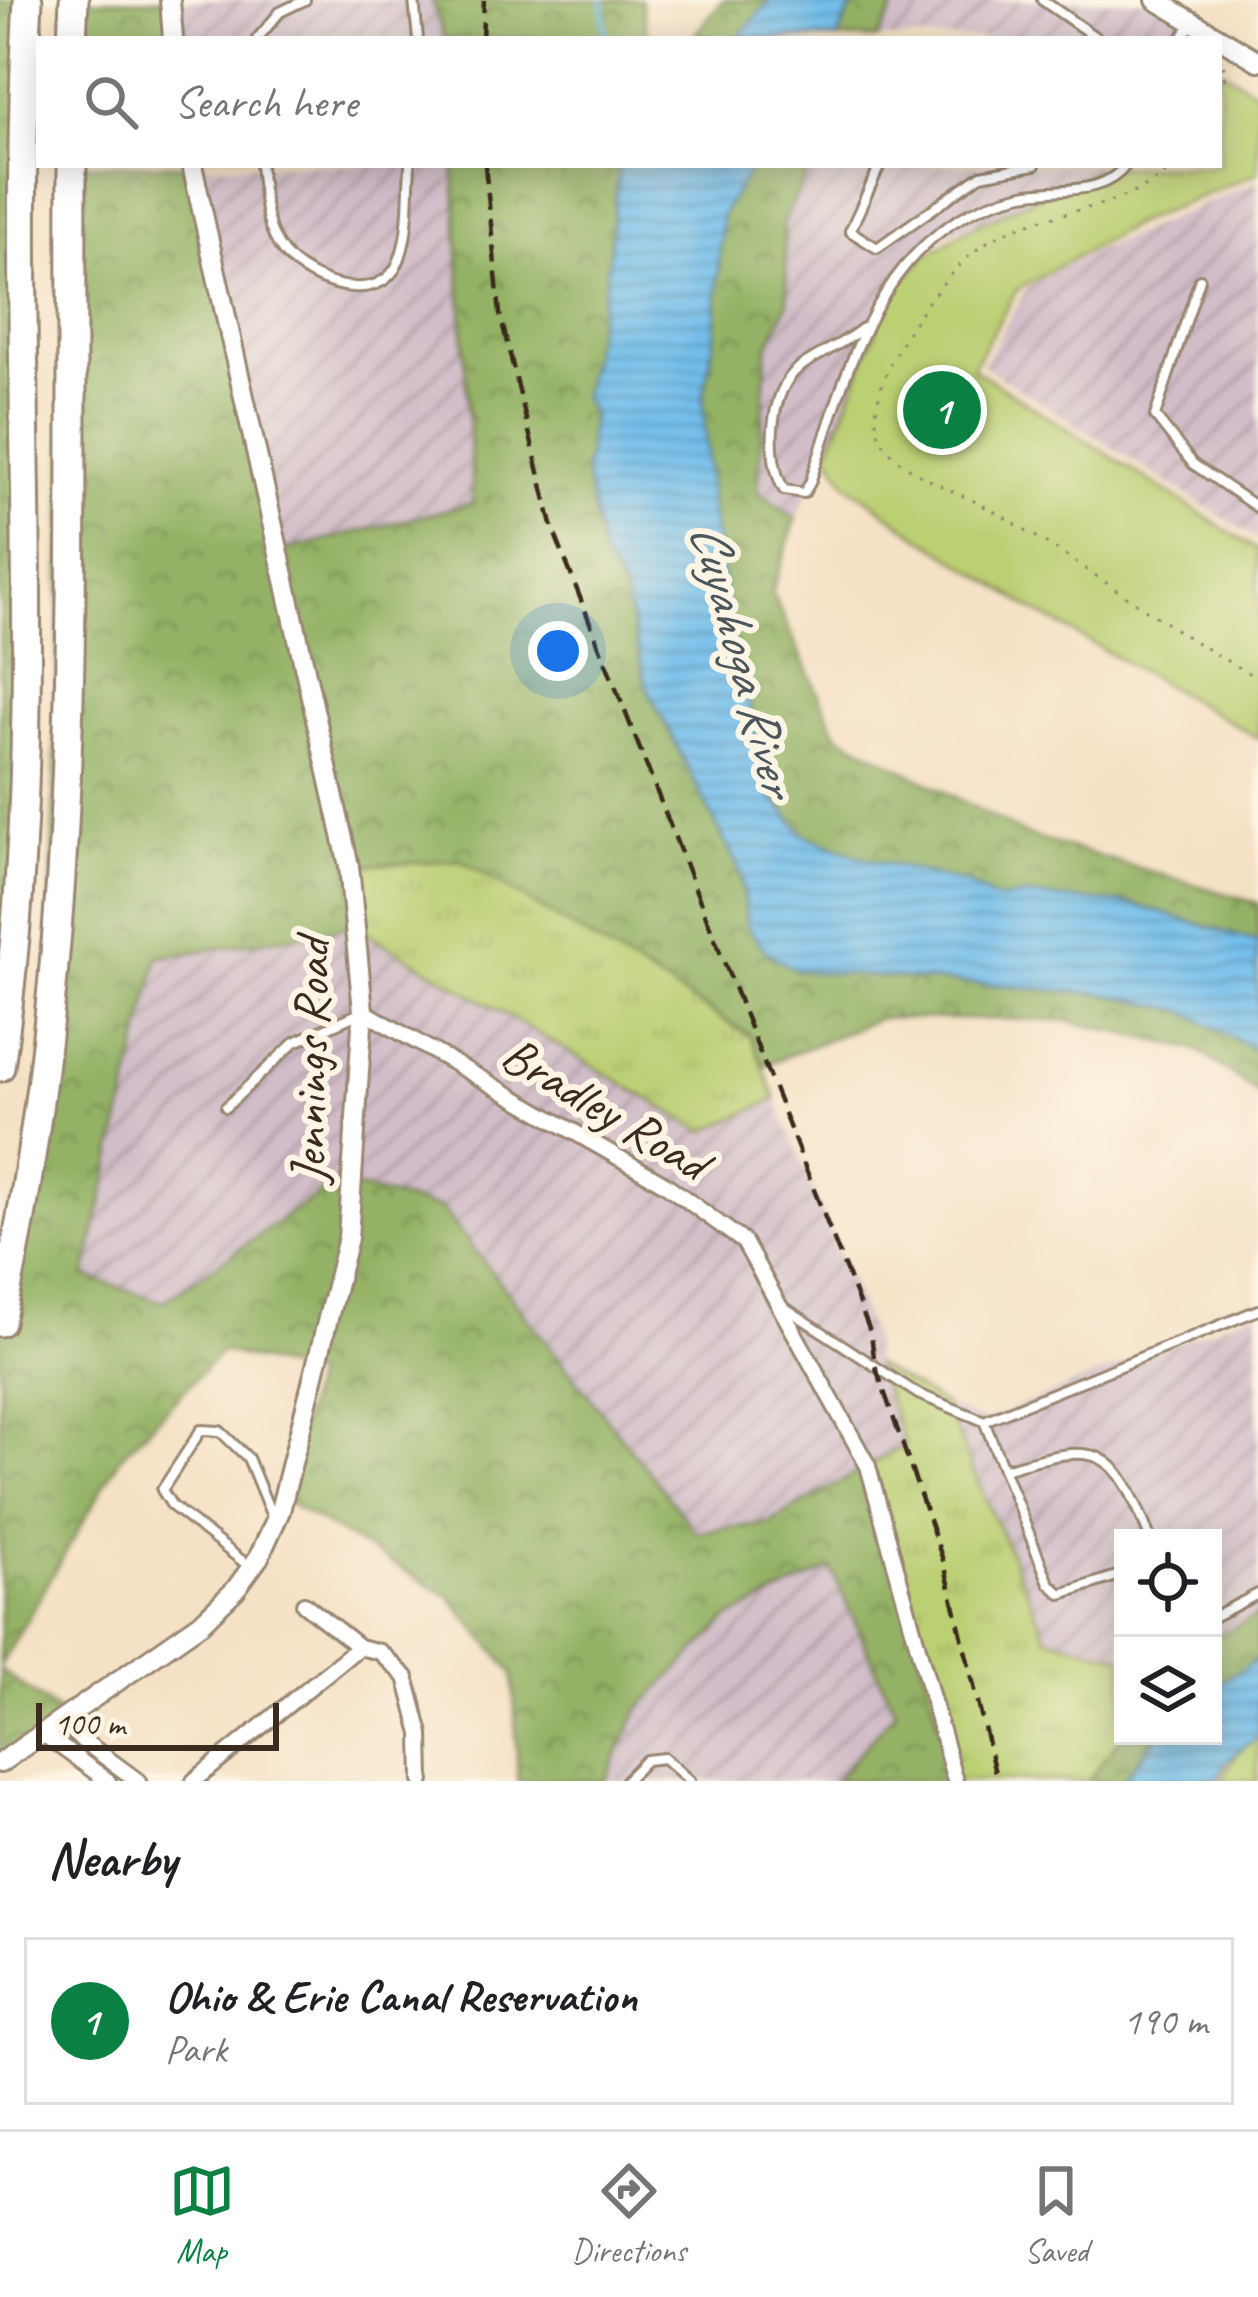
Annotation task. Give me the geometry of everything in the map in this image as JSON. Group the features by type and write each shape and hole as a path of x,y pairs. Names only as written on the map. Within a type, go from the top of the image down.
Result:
{"highway":[{"path":"0,1067 16,930 26,713 28,0"},
{"path":"72,36 74,0"},
{"path":"0,1322 46,1069 66,869 71,710 71,168"}],"street":[{"path":"170,0 173,36"},
{"path":"1156,0 1187,31"},
{"path":"1222,42 1258,61"},
{"name":"Jennings Road","path":"0,1763 200,1623 251,1568 275,1522 348,1238 363,1011 349,866 193,168"},
{"name":"Bradley Road","path":"363,1011 665,1184 744,1242 868,1466 955,1781"},
{"path":"304,1604 358,1647 380,1652 406,1677 421,1734 422,1781"},
{"path":"194,1781 358,1647"},
{"path":"66,1717 78,1737 138,1781"},
{"path":"42,1733 108,1781"}],"lane":[{"path":"260,36 280,12 305,0"},
{"path":"413,0 418,36"},
{"path":"1042,0 1094,36"},
{"path":"260,168 268,223 283,252 305,272 351,290 384,280 400,260 410,168"},
{"path":"879,168 850,231 877,248 981,175 1019,168"},
{"path":"863,328 798,368 783,391 772,442 774,469 784,490 804,493 810,483 863,328 906,261 956,222 1010,198 1087,188 1116,178 1124,168"},
{"path":"1200,279 1155,416 1193,464 1258,508"},
{"path":"226,1107 295,1042 363,1011"},
{"name":"Bradley Road","path":"778,1303 918,1394 984,1421"},
{"path":"1114,1578 1074,1594 1061,1594 1048,1583 984,1421 1258,1310"},
{"path":"251,1568 172,1506 162,1490 201,1430 220,1431 248,1458 266,1510 275,1522"},
{"path":"1004,1469 1063,1452 1090,1455 1126,1476 1147,1529"},
{"path":"1222,1612 1258,1594"},
{"path":"625,1781 646,1760 664,1758 690,1781"}],"path":[{"path":"1169,168 1096,208 1006,230 967,256 946,277 882,377 876,419 880,438 913,470 986,507 1210,653 1258,678"}],"shaded area":[{"path":"170,0 432,0 443,36 173,36"},
{"path":"898,0 1159,0 1207,36 880,36"},
{"path":"193,168 454,168 473,504 277,552"},
{"path":"810,168 1118,168 928,241 796,518 758,492 766,349 788,303 783,222"},
{"path":"1258,181 1258,540 982,365 1028,287 1086,255"},
{"path":"355,926 704,1132 776,1099 871,1334 875,1365 905,1446 770,1523 696,1532 442,1209 352,1187 352,1171 163,1302 84,1276 158,958"},
{"path":"1258,1310 1258,1615 1222,1634 1222,1529 1114,1529 1114,1655 1047,1638 944,1405 984,1421"},
{"path":"832,1567 896,1711 835,1781 605,1781 639,1709 728,1619"}],"green space":[{"path":"0,0 28,0 27,690 0,1067"},
{"path":"74,0 170,0 173,36 72,36"},
{"path":"432,0 641,0 647,36 443,36"},
{"path":"723,0 770,0 740,36 693,36"},
{"path":"855,0 898,0 880,36 838,36"},
{"path":"1222,70 1258,93 1258,173 1136,223 1017,290 972,368 1258,550 1258,738 1037,612 913,532 847,484 828,453 889,297 924,257 968,229 1100,168 1222,168"},
{"path":"72,168 193,168 278,552 473,503 454,168 619,168 608,274 583,397 592,416 585,471 602,556 624,591 647,687 741,873 747,927 796,970 1106,994 1184,1011 1258,1052 1258,1093 1198,1050 1064,1020 879,1018 763,1066 751,1036 461,860 350,866 355,926 158,958 85,1276 163,1302 353,1170 353,1187 442,1209 696,1532 770,1523 868,1466 955,1781 835,1781 895,1711 831,1568 728,1619 639,1709 605,1781 518,1781 513,1673 450,1597 283,1500 313,1375 222,1351 121,1456 0,1666 0,1322 46,1069"},
{"path":"751,168 810,168 783,222 788,303 767,349 758,492 796,518 772,593 837,734 1026,835 1258,903 1258,942 1132,904 1030,896 996,900 968,884 858,856 805,835 771,796 732,634 710,503 703,398 715,335 722,214"},
{"path":"461,860 751,1037 776,1099 705,1132 355,926 349,866"},
{"path":"875,1365 944,1405 1047,1637 1114,1655 1115,1745 1088,1781 955,1781 868,1466 905,1445"},
{"path":"1258,1615 1258,1659 1222,1681 1222,1637"},
{"path":"0,1670 66,1717 0,1763"},
{"path":"1258,1731 1258,1781 1222,1781 1240,1745"},
{"path":"1115,1745 1150,1745 1122,1781 1088,1781"}],"water":[{"path":"770,0 855,0 838,36 740,36"},
{"path":"619,168 751,168 722,214 715,335 703,398 710,504 732,634 771,796 805,835 858,856 968,884 996,900 1029,896 1132,904 1258,942 1258,1052 1184,1011 1106,994 796,970 767,952 747,927 741,873 647,687 624,591 602,556 585,471 592,416 583,397 607,274"},
{"path":"1258,1659 1258,1737 1227,1760 1217,1781 1122,1781 1150,1745 1222,1745 1222,1681"}],"waterway":[{"path":"603,0 606,36"}],"railway":[{"path":"482,36 484,0"},
{"path":"485,168 500,314 553,529 871,1334 875,1365 944,1563 997,1781"}],"place":[{"name":"Ohio & Erie Canal Reservation","path":"942,410"}],"water label":[{"name":"Cuyahoga River","path":"744,658"}]}
